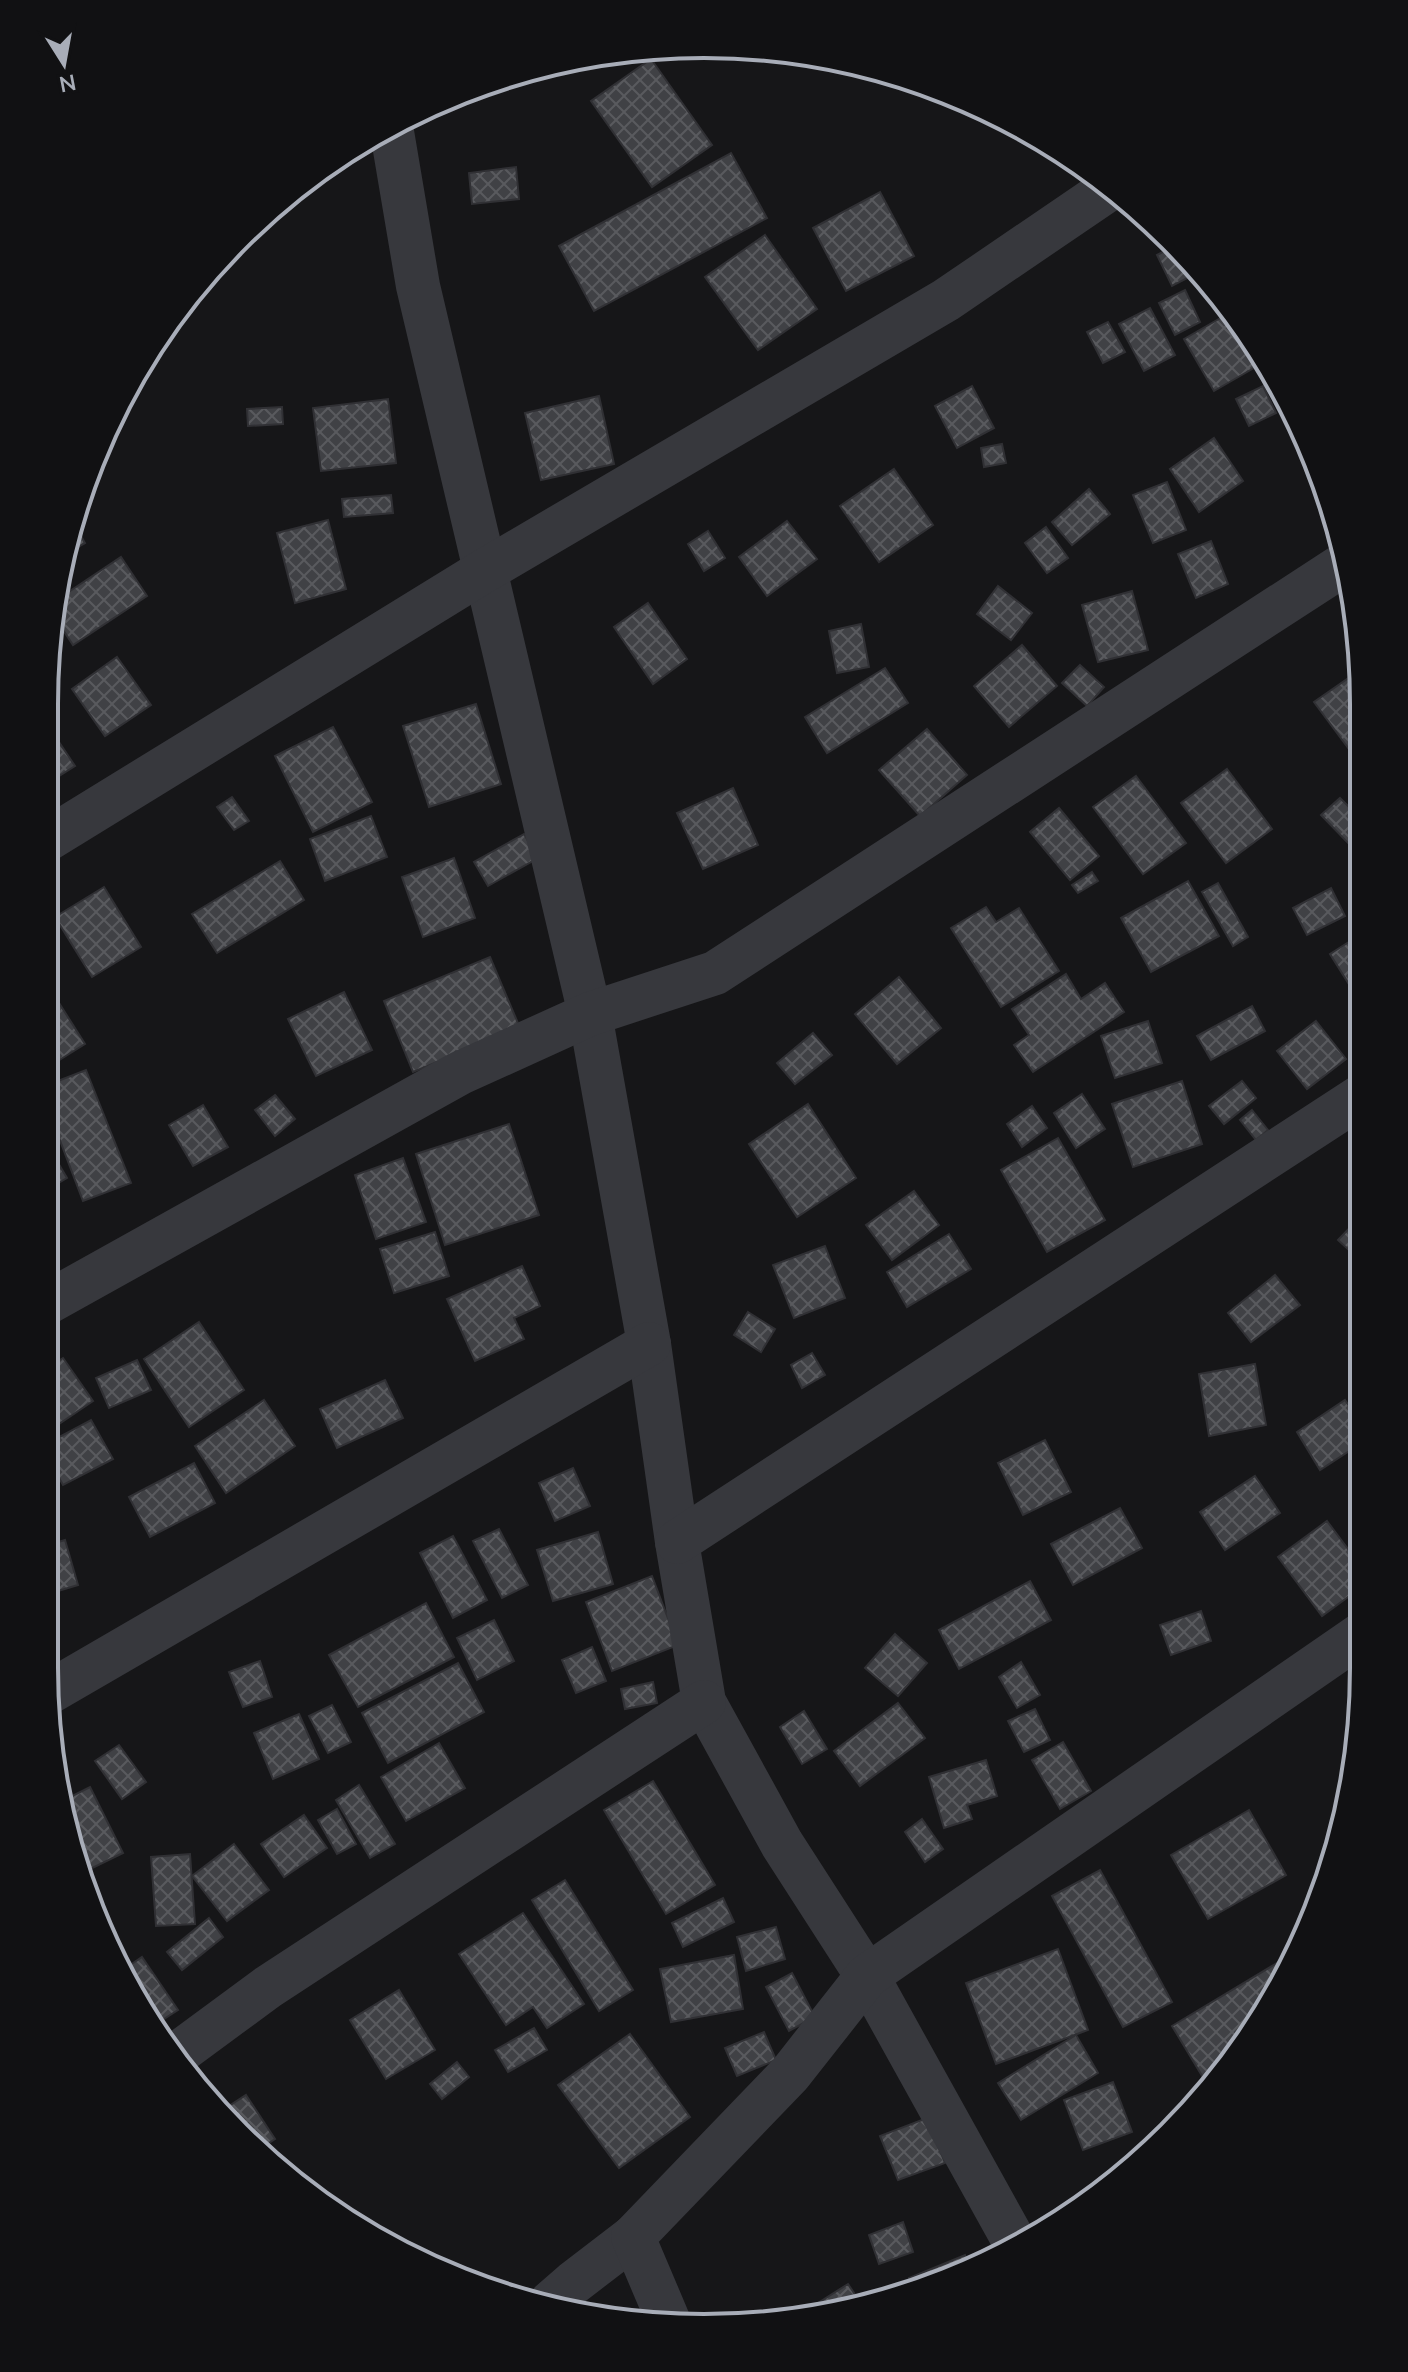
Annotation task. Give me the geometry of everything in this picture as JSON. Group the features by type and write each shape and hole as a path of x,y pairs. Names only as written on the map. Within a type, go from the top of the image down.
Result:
{"street":[{"path":"393,138 418,286 590,1014 649,1344 704,1702 782,1844 867,1976 1011,2236"},
{"path":"58,833 484,571 946,300 1101,194"},
{"path":"58,1297 460,1073 590,1014 715,973 1336,570"},
{"path":"677,1542 1350,1103"},
{"path":"58,1687 649,1344"},
{"path":"557,2297 633,2237 790,2074 867,1976 1350,1642"},
{"path":"183,2050 268,1987 704,1702"},
{"path":"633,2237 665,2313"}],"building":[{"path":"652,60 712,145 652,187 591,101"},
{"path":"731,153 767,218 594,311 559,246"},
{"path":"516,167 519,199 472,204 469,173"},
{"path":"880,192 914,256 846,291 813,228"},
{"path":"765,235 817,309 758,350 705,277"},
{"path":"1165,251 1189,277 1172,286 1157,255"},
{"path":"1185,290 1200,322 1175,335 1159,303"},
{"path":"1150,308 1175,355 1144,371 1119,324"},
{"path":"1222,317 1255,367 1214,391 1184,339"},
{"path":"1108,322 1125,352 1103,363 1087,332"},
{"path":"972,386 994,428 957,448 935,406"},
{"path":"1263,386 1276,413 1249,426 1236,399"},
{"path":"599,396 614,464 541,480 525,413"},
{"path":"388,399 396,463 321,471 313,408"},
{"path":"282,407 283,424 248,426 247,409"},
{"path":"1214,438 1243,481 1199,512 1170,469"},
{"path":"1002,444 1006,463 984,467 981,448"},
{"path":"894,469 933,525 879,562 840,506"},
{"path":"1167,482 1186,530 1153,543 1133,495"},
{"path":"1089,489 1110,514 1072,545 1052,522"},
{"path":"391,495 393,513 344,517 342,499"},
{"path":"328,520 346,589 295,603 277,533"},
{"path":"787,521 817,559 767,596 739,557"},
{"path":"1046,527 1068,558 1047,573 1025,543"},
{"path":"708,531 725,558 704,571 688,544"},
{"path":"1211,541 1228,584 1196,598 1178,554"},
{"path":"121,557 147,596 73,645 63,630 68,592"},
{"path":"998,586 1032,613 1011,640 977,614"},
{"path":"1132,591 1148,650 1098,662 1082,605"},
{"path":"648,603 687,659 653,684 614,627"},
{"path":"861,624 869,667 837,673 829,631"},
{"path":"1022,645 1057,686 1009,727 974,686"},
{"path":"117,657 151,705 105,736 72,689"},
{"path":"1080,665 1104,687 1087,706 1062,683"},
{"path":"885,668 908,703 827,753 805,717"},
{"path":"1349,677 1350,750 1314,702"},
{"path":"476,704 501,784 429,807 403,726"},
{"path":"333,727 372,802 313,832 275,756"},
{"path":"927,729 967,775 920,816 879,770"},
{"path":"58,740 75,766 58,777"},
{"path":"1227,769 1272,829 1226,863 1181,803"},
{"path":"1136,776 1186,843 1143,874 1093,807"},
{"path":"733,788 758,845 703,869 677,813"},
{"path":"232,797 249,821 234,830 217,807"},
{"path":"1340,798 1350,808 1350,843 1349,844 1321,815"},
{"path":"1059,808 1099,856 1070,880 1030,832"},
{"path":"371,816 387,857 325,881 310,839"},
{"path":"524,834 538,858 488,886 474,862"},
{"path":"454,858 475,918 423,937 402,877"},
{"path":"280,861 304,900 217,953 192,914"},
{"path":"1092,872 1098,881 1078,893 1072,885"},
{"path":"1188,881 1219,936 1151,972 1121,918"},
{"path":"1218,883 1248,937 1233,946 1202,892"},
{"path":"104,887 141,947 92,977 58,922 58,915"},
{"path":"1331,888 1345,916 1307,935 1293,908"},
{"path":"986,907 996,922 1019,908 1059,971 1001,1007 951,928"},
{"path":"1350,941 1350,986 1330,954"},
{"path":"490,957 520,1028 413,1072 384,1001"},
{"path":"1066,974 1081,999 1105,983 1124,1012 1033,1072 1014,1045 1029,1035 1012,1009"},
{"path":"899,977 941,1028 897,1064 855,1014"},
{"path":"344,992 372,1050 316,1076 288,1019"},
{"path":"58,1001 85,1044 58,1061"},
{"path":"1252,1006 1265,1031 1211,1060 1197,1036"},
{"path":"1148,1021 1162,1063 1115,1078 1101,1036"},
{"path":"1316,1021 1346,1059 1307,1089 1277,1051"},
{"path":"813,1033 832,1055 795,1084 777,1063"},
{"path":"86,1070 131,1183 83,1201 58,1135 58,1081"},
{"path":"1182,1081 1202,1144 1133,1167 1112,1104"},
{"path":"1242,1081 1256,1098 1224,1124 1209,1106"},
{"path":"1082,1094 1105,1129 1076,1148 1054,1113"},
{"path":"275,1095 295,1119 275,1136 255,1110"},
{"path":"808,1104 856,1178 797,1217 749,1144"},
{"path":"203,1105 228,1147 193,1166 169,1125"},
{"path":"1032,1106 1047,1128 1022,1147 1007,1124"},
{"path":"1252,1110 1268,1130 1256,1140 1240,1120"},
{"path":"509,1124 539,1215 445,1245 416,1154"},
{"path":"1058,1138 1105,1220 1047,1252 1001,1170"},
{"path":"403,1158 426,1222 376,1239 355,1175"},
{"path":"58,1163 67,1178 58,1183"},
{"path":"914,1191 939,1225 892,1260 866,1225"},
{"path":"1350,1228 1350,1251 1338,1240"},
{"path":"435,1232 449,1276 394,1293 380,1249"},
{"path":"949,1234 971,1269 907,1307 887,1272"},
{"path":"825,1246 845,1298 794,1318 773,1265"},
{"path":"522,1266 540,1306 514,1318 524,1339 475,1361 447,1299"},
{"path":"1275,1275 1300,1305 1251,1342 1228,1313"},
{"path":"748,1312 775,1329 761,1352 734,1335"},
{"path":"199,1322 244,1390 189,1427 144,1359"},
{"path":"812,1353 825,1375 802,1388 791,1365"},
{"path":"63,1358 93,1401 58,1425 58,1361"},
{"path":"137,1360 151,1390 109,1408 96,1378"},
{"path":"1255,1364 1266,1425 1209,1436 1199,1374"},
{"path":"385,1380 403,1418 337,1448 320,1409"},
{"path":"264,1400 295,1446 226,1493 195,1446"},
{"path":"1345,1400 1350,1407 1350,1450 1320,1470 1297,1432"},
{"path":"91,1420 113,1459 63,1485 58,1476 58,1438"},
{"path":"1045,1440 1071,1492 1023,1515 998,1463"},
{"path":"194,1463 215,1503 150,1537 129,1497"},
{"path":"573,1468 590,1506 555,1521 539,1483"},
{"path":"1255,1476 1280,1513 1225,1550 1200,1512"},
{"path":"1120,1508 1142,1548 1073,1585 1051,1544"},
{"path":"1327,1521 1350,1552 1350,1596 1322,1616 1278,1557"},
{"path":"499,1529 528,1585 502,1598 473,1541"},
{"path":"598,1532 613,1584 553,1601 537,1550"},
{"path":"453,1536 487,1600 453,1618 420,1553"},
{"path":"65,1540 78,1585 58,1591 58,1542"},
{"path":"652,1576 678,1645 612,1671 586,1602"},
{"path":"1030,1581 1051,1620 959,1669 939,1630"},
{"path":"426,1603 454,1657 358,1707 329,1655"},
{"path":"1201,1611 1211,1641 1171,1655 1160,1625"},
{"path":"494,1620 514,1661 477,1680 457,1638"},
{"path":"895,1634 927,1663 898,1696 865,1668"},
{"path":"592,1647 606,1681 576,1693 562,1660"},
{"path":"260,1661 272,1697 243,1707 229,1672"},
{"path":"1021,1662 1040,1695 1017,1708 999,1677"},
{"path":"458,1663 484,1712 388,1763 362,1713"},
{"path":"653,1682 657,1703 625,1709 621,1689"},
{"path":"898,1703 925,1738 860,1786 834,1751"},
{"path":"332,1705 351,1742 328,1753 309,1716"},
{"path":"1035,1709 1050,1740 1024,1752 1008,1721"},
{"path":"804,1711 827,1749 802,1764 780,1727"},
{"path":"299,1714 319,1759 273,1779 254,1733"},
{"path":"1063,1742 1091,1791 1060,1809 1032,1760"},
{"path":"439,1743 465,1788 406,1821 381,1777"},
{"path":"119,1745 146,1782 122,1799 95,1761"},
{"path":"986,1760 997,1796 967,1805 972,1819 944,1828 929,1777"},
{"path":"653,1781 715,1885 666,1914 604,1810"},
{"path":"359,1785 395,1844 370,1858 336,1800"},
{"path":"90,1787 123,1853 90,1869 71,1797"},
{"path":"337,1809 356,1844 337,1854 318,1820"},
{"path":"1249,1810 1286,1875 1208,1919 1171,1855"},
{"path":"304,1815 327,1848 284,1877 261,1844"},
{"path":"922,1819 943,1849 925,1862 905,1832"},
{"path":"234,1844 269,1890 227,1921 192,1876"},
{"path":"190,1854 195,1924 156,1926 151,1857"},
{"path":"1100,1870 1172,2002 1123,2027 1052,1896"},
{"path":"565,1880 633,1990 599,2011 532,1900"},
{"path":"723,1898 734,1922 683,1947 672,1923"},
{"path":"523,1913 584,2004 547,2028 533,2007 506,2025 459,1954"},
{"path":"209,1918 223,1937 182,1970 167,1952"},
{"path":"776,1927 785,1959 746,1971 737,1937"},
{"path":"1058,1949 1088,2030 996,2064 966,1983"},
{"path":"734,1955 743,2009 671,2022 660,1969"},
{"path":"142,1957 178,2010 163,2020 131,1965"},
{"path":"1279,1962 1241,2027 1203,2078 1172,2026"},
{"path":"792,1973 815,2017 789,2031 766,1987"},
{"path":"399,1990 435,2050 386,2079 350,2020"},
{"path":"534,2028 547,2050 508,2072 495,2050"},
{"path":"764,2032 776,2060 737,2076 725,2048"},
{"path":"630,2034 690,2117 619,2168 558,2085"},
{"path":"1076,2035 1098,2073 1021,2120 998,2083"},
{"path":"457,2062 469,2077 442,2099 430,2084"},
{"path":"1113,2082 1132,2132 1083,2150 1064,2100"},
{"path":"246,2095 275,2139 267,2144 229,2106"},
{"path":"927,2118 945,2163 898,2180 880,2136"},
{"path":"903,2222 913,2252 879,2264 869,2235"},
{"path":"965,2255 966,2258 951,2265 912,2280 909,2278"},
{"path":"848,2284 856,2296 830,2302 816,2304"}]}
